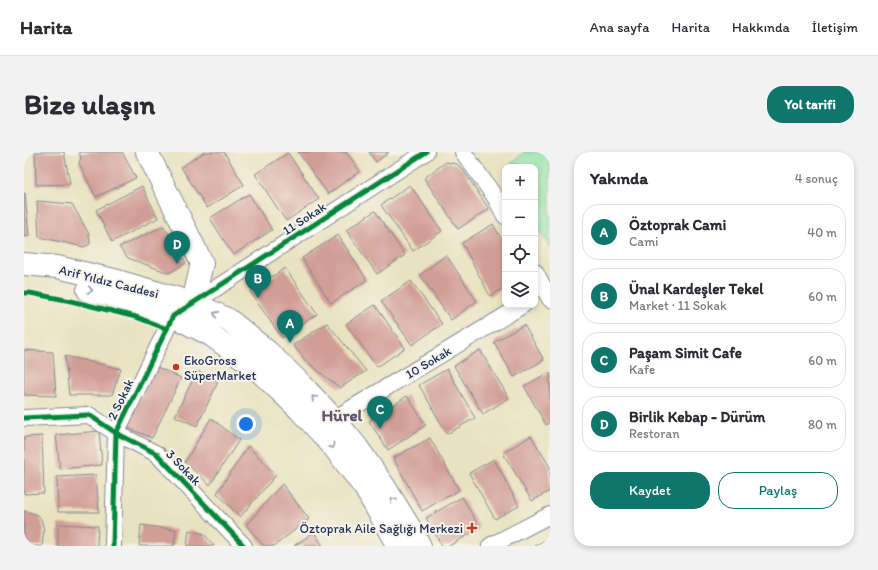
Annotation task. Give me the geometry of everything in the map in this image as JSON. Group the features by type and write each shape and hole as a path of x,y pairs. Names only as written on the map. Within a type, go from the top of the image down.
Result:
{"main road":[{"path":"147,152 202,263 193,303"},
{"name":"Arif Yıldız Caddesi","path":"24,264 56,267 114,280 193,303 229,320 268,352 334,419 357,447 384,486 420,546"},
{"name":"Arif Yıldız Caddesi","path":"24,279 54,281 111,295 173,316 211,334 254,366 299,409 333,446 365,488 398,546"}],"street":[{"name":"11 Sokak","path":"173,316 426,152"},
{"path":"463,152 495,197 502,210"},
{"path":"538,281 543,296"},
{"name":"10 Sokak","path":"334,419 518,308"},
{"name":"2 Sokak","path":"114,546 116,433 173,316"},
{"name":"3 Sokak","path":"24,418 89,415 116,433 157,454 244,546"},
{"path":"490,546 550,515"}],"green space":[{"path":"524,152 550,152 550,247 538,228 538,164 511,164"}],"building":[{"path":"35,152 64,152 70,184 36,185"},
{"path":"79,152 122,152 136,178 96,197 79,163 81,158"},
{"path":"205,152 224,152 244,185 207,208 181,167"},
{"path":"298,152 346,152 360,171 328,194"},
{"path":"369,152 389,152 376,162"},
{"path":"288,153 319,199 286,221 255,174"},
{"path":"446,162 457,164 463,170 489,209 458,229 424,178"},
{"path":"410,185 442,231 413,251 381,205"},
{"path":"142,186 158,218 112,242 96,210"},
{"path":"24,193 29,236 24,237"},
{"path":"249,194 272,230 233,255 210,218"},
{"path":"37,201 72,204 89,234 90,244 84,247 39,237"},
{"path":"375,211 405,255 377,274 346,230"},
{"path":"493,224 502,240 502,289 490,296 462,243"},
{"path":"164,226 186,263 169,273 128,258 119,247"},
{"path":"338,235 367,280 331,303 302,258"},
{"path":"446,255 477,301 451,320 420,275"},
{"path":"285,268 317,314 282,338 250,292"},
{"path":"411,281 442,324 412,345 381,301"},
{"path":"375,305 405,348 377,367 346,324"},
{"path":"327,323 366,371 340,388 306,361 293,345"},
{"path":"524,325 544,360 514,377 494,342"},
{"path":"24,350 53,352 56,396 24,395"},
{"path":"480,350 509,398 483,414 454,366"},
{"path":"65,356 121,369 112,395 69,395"},
{"path":"155,366 181,378 152,438 126,427"},
{"path":"447,369 475,418 447,434 419,385"},
{"path":"197,371 218,382 197,426 175,416"},
{"path":"550,372 550,422 546,425 524,386"},
{"path":"407,396 426,425 388,450 369,421"},
{"path":"211,418 239,440 210,485 185,462"},
{"path":"99,431 102,465 60,469 56,435"},
{"path":"42,436 44,493 24,494 24,437"},
{"path":"531,436 550,467 550,491 532,501 503,453"},
{"path":"430,438 459,490 422,511 393,458"},
{"path":"248,446 276,475 240,517 217,493"},
{"path":"494,459 519,506 495,519 469,473"},
{"path":"96,475 99,512 58,512 57,477"},
{"path":"282,484 309,519 274,546 264,546 246,525"},
{"path":"462,497 480,528 449,546 442,546 426,518"},
{"path":"24,511 38,515 41,519 44,529 42,546 24,546"},
{"path":"58,524 98,526 97,546 58,546"},
{"path":"141,525 176,530 174,546 139,546"},
{"path":"189,530 204,534 214,546 187,546"},
{"path":"314,532 323,546 294,546"},
{"path":"544,541 546,546 535,546"}],"cycle path":[{"path":"113,546 116,433 173,316 426,152"},
{"path":"24,293 71,301 136,317 167,329"},
{"path":"24,418 89,415 116,433 157,454 244,546"}],"place":[{"name":"Birlik Kebap - Dürüm","path":"177,264"},
{"name":"Ünal Kardeşler Tekel","path":"258,298"},
{"name":"Öztoprak Cami","path":"290,343"},
{"name":"EkoGross SüperMarket","path":"176,367"},
{"name":"Paşam Simit Cafe","path":"380,429"},
{"name":"Öztoprak Aile Sağlığı Merkezi","path":"472,528"}],"district":[{"name":"Hürel","path":"342,415"}]}
